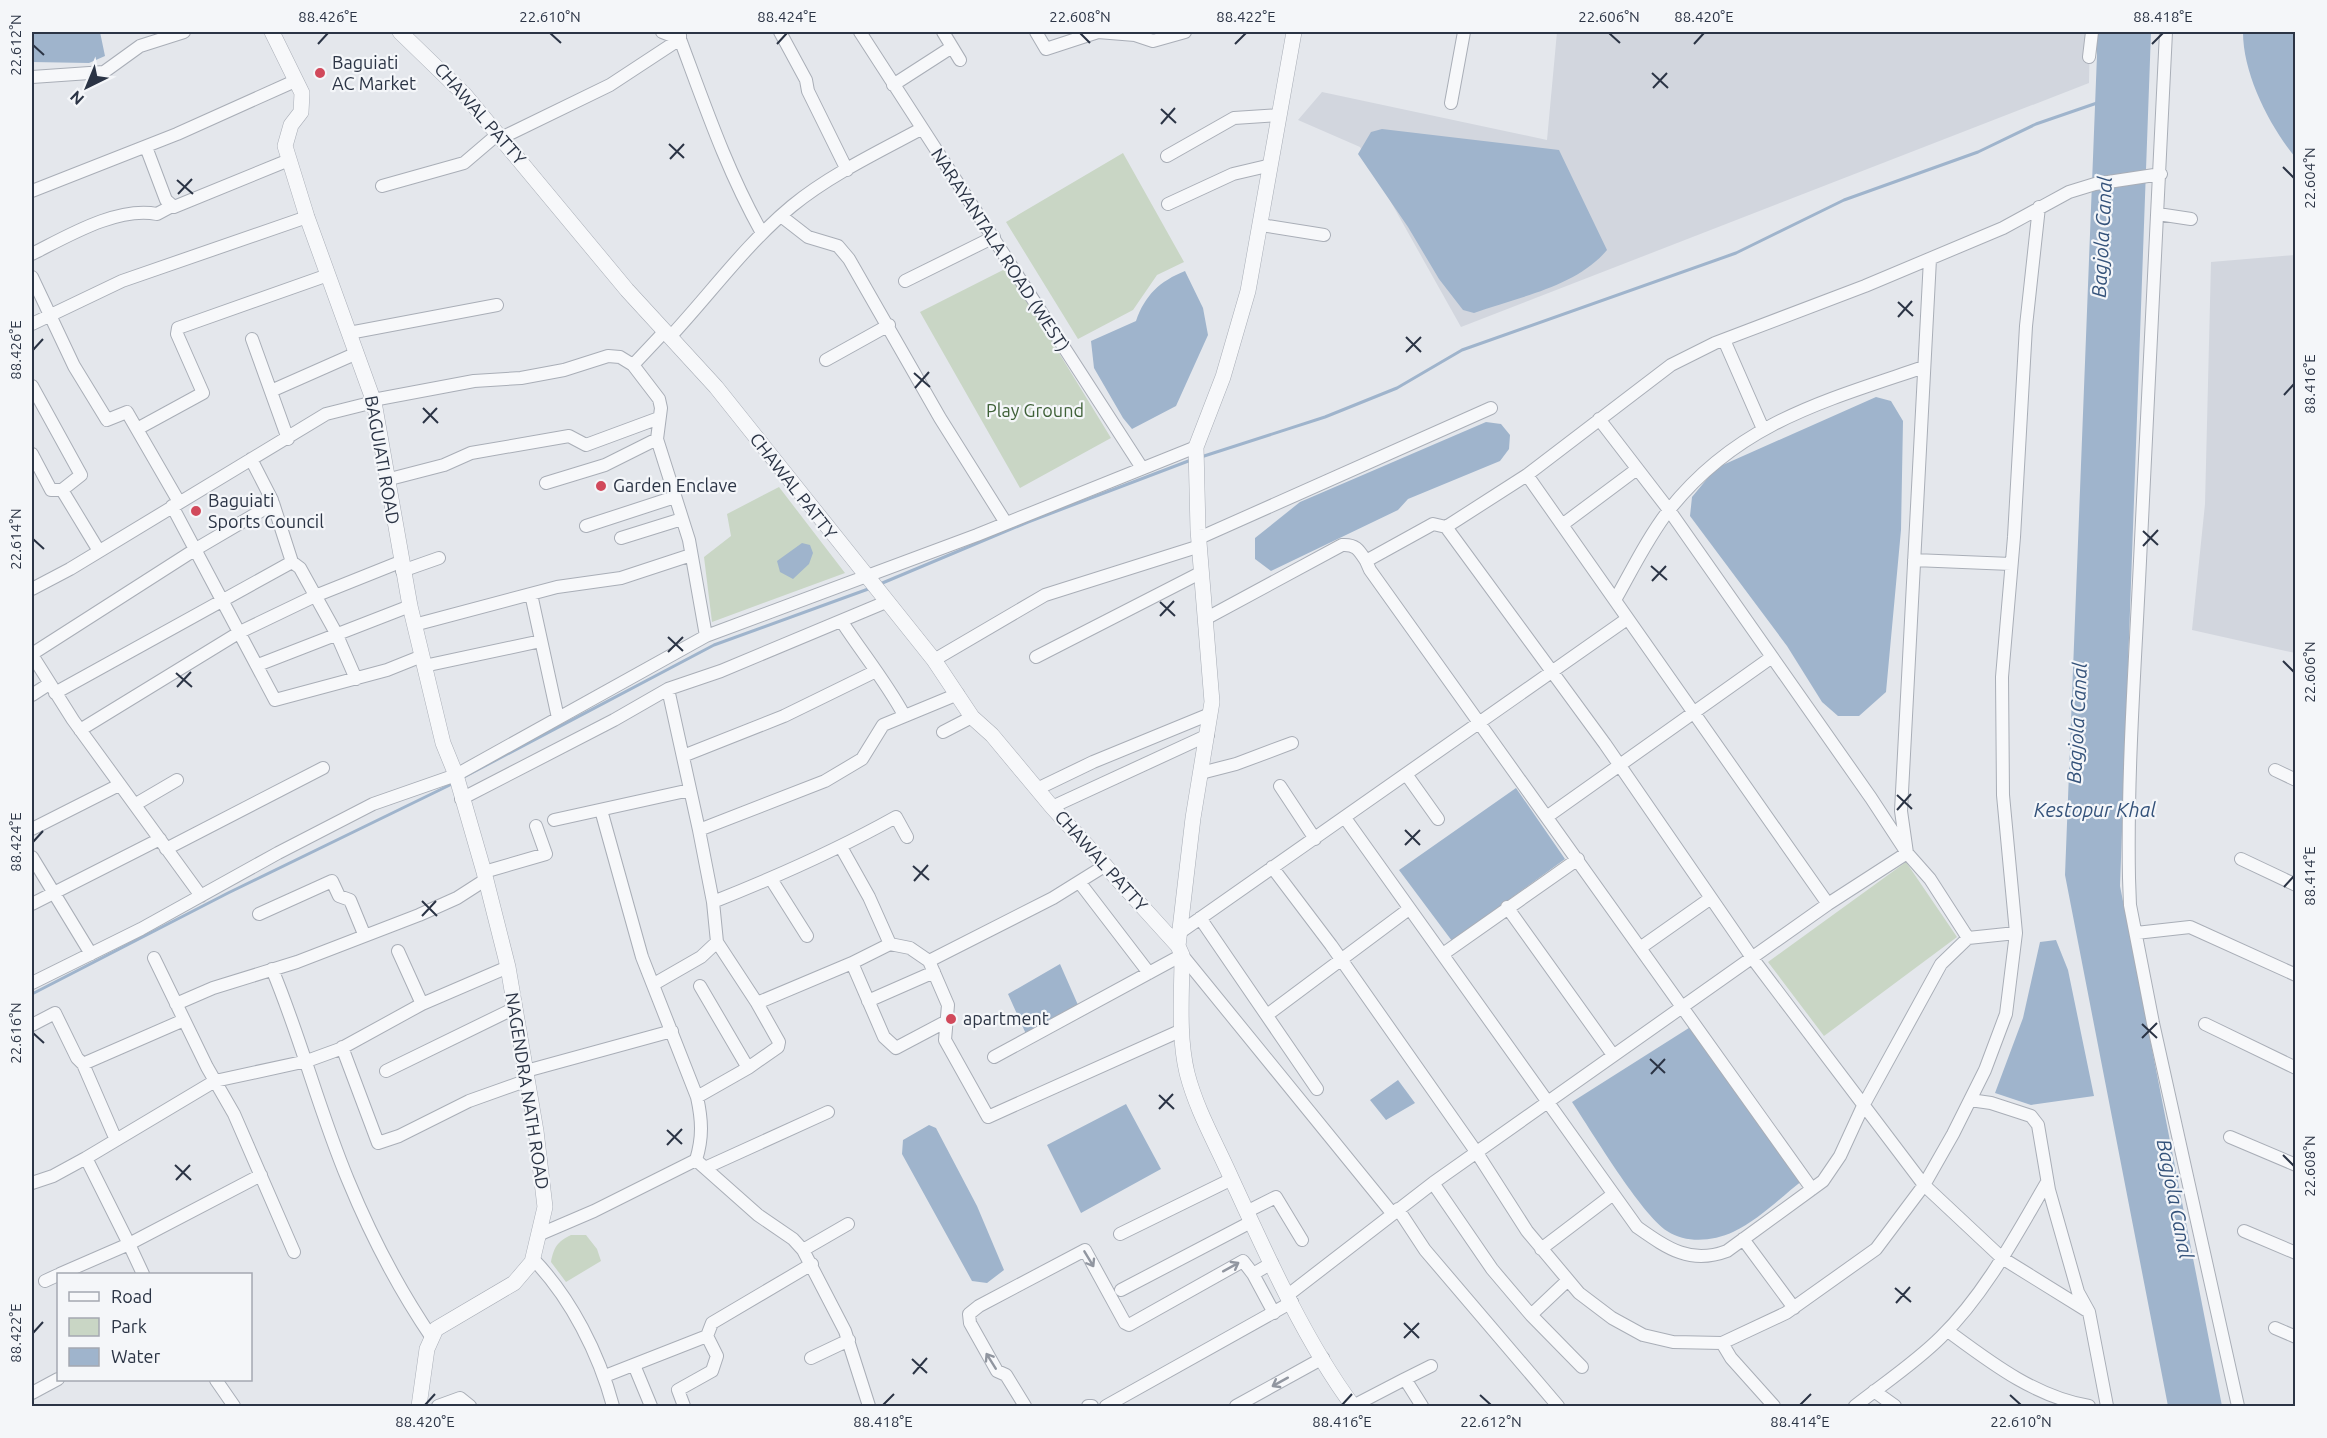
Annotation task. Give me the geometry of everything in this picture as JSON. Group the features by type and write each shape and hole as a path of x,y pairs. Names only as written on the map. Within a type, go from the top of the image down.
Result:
{"street":[{"path":"32,77 104,72 140,46 184,32"},
{"name":"BAGUIATI ROAD","path":"272,32 302,93 301,112 291,125 285,146 307,217 373,401 401,566 414,625 443,743 456,775 461,799"},
{"name":"CHAWAL PATTY","path":"400,32 465,95 668,334 716,387 865,577 934,660 972,717 992,735 1052,807 1180,950"},
{"path":"662,32 681,35"},
{"path":"780,32 807,80 808,91 847,170"},
{"name":"NARAYANTALA ROAD (WEST)","path":"860,32 1142,468"},
{"path":"943,32 960,60"},
{"path":"1036,32 1046,49 1098,32 1130,33 1153,40 1185,32"},
{"path":"1294,32 1248,291 1223,377 1196,447 1199,542 1212,702 1193,818 1180,950 1182,1030 1186,1072 1203,1122 1249,1217 1290,1299 1353,1406 1431,1366"},
{"path":"1451,103 1464,32"},
{"path":"2089,57 2092,32"},
{"path":"2166,32 2157,175 2158,214 2150,326 2128,831 2130,905 2238,1407"},
{"path":"382,186 464,163 500,136 610,85 681,35"},
{"path":"681,35 721,152 737,188 762,233"},
{"path":"894,85 952,47"},
{"path":"32,191 146,147 295,81"},
{"path":"1167,156 1234,118 1280,116"},
{"path":"633,365 668,334 732,264 781,216 819,187 921,129"},
{"path":"146,147 166,200 172,206"},
{"path":"32,254 90,225 142,211 157,214 289,160"},
{"path":"1168,204 1233,174 1271,165"},
{"path":"1446,527 1527,475 1671,365 1724,340 2003,228 2039,207 2095,184 2157,175"},
{"path":"1272,867 1341,960 1477,1153 1527,1232 1568,1280 1612,1318 1643,1335 1673,1342 1722,1343 1794,1308 1876,1249 1924,1185 1985,1070 2006,1014 2016,933 2001,747 2002,677 2012,564 2026,326 2039,207"},
{"path":"2158,214 2191,219"},
{"path":"781,216 808,237 838,246 849,259 889,325 940,418 1006,523"},
{"path":"32,324 122,281 307,217"},
{"path":"1261,225 1324,236"},
{"path":"905,281 994,237"},
{"path":"1906,853 1901,811 1930,259"},
{"path":"137,429 203,393 177,334 178,328 328,275"},
{"path":"32,277 48,316 106,420 127,411 275,700 423,661 541,641"},
{"path":"349,333 497,305"},
{"path":"826,360 889,325"},
{"path":"252,339 288,439"},
{"path":"1724,340 1763,429"},
{"path":"272,391 357,353"},
{"path":"32,589 327,414 373,401 474,381 532,376 564,370 608,356 620,357 633,365 659,399 657,439 691,555 706,636"},
{"path":"1615,600 1669,510 1712,464 1751,435 1805,408 1924,367"},
{"path":"32,386 81,475 62,490 51,490 32,454"},
{"path":"934,660 1045,595 1199,542 1491,408"},
{"path":"386,480 444,465 471,453 568,436 586,445 659,418"},
{"path":"1599,419 1669,510 1871,798 1906,853 1930,879 1968,938"},
{"path":"546,483 605,465 657,439"},
{"path":"32,983 373,804 456,775 706,636 1006,523 1196,447"},
{"path":"251,459 273,503 292,562 300,568 336,633 356,679"},
{"path":"1562,525 1637,469"},
{"path":"1527,475 1828,904"},
{"path":"62,490 99,551"},
{"path":"586,526 675,497"},
{"path":"201,896 80,730 32,655 196,549 273,503"},
{"path":"621,538 682,519"},
{"path":"1366,561 1433,524 1446,527 1620,766 1753,958 1924,1185 2002,1258 2089,1312"},
{"path":"1205,619 1342,545 1351,545 1359,549 1478,722 1548,816 1812,1189"},
{"path":"414,625 572,584 621,578 691,555"},
{"path":"80,730 240,632 315,596 401,566 440,558"},
{"path":"1914,560 2012,564"},
{"path":"32,695 52,689 292,562"},
{"path":"1036,657 1202,572"},
{"path":"531,594 558,718"},
{"path":"461,799 614,720 668,689 721,671 842,622 884,599"},
{"path":"258,665 410,606"},
{"path":"1182,930 1345,818 1478,722 1553,673 1627,619"},
{"path":"842,622 874,672 886,682 904,715"},
{"path":"1548,816 1772,657"},
{"path":"682,756 784,716 874,672"},
{"path":"668,689 713,902 717,942 757,1003 780,1044 748,1068 696,1097"},
{"path":"699,830 825,781 862,759 883,725 958,694"},
{"path":"1037,789 1093,762 1210,714"},
{"path":"943,732 972,717"},
{"path":"1052,807 1208,735"},
{"path":"1201,772 1236,764 1292,743"},
{"path":"32,904 323,768"},
{"path":"2275,770 2295,780"},
{"path":"1406,774 1438,819"},
{"path":"136,804 177,780"},
{"path":"32,829 119,785"},
{"path":"1280,786 1315,839"},
{"path":"554,820 690,790"},
{"name":"NAGENDRA NATH ROAD","path":"432,1338 436,1329 514,1283 533,1259 545,1207 527,1075 508,967 461,799"},
{"path":"601,810 642,957 672,1031 702,1118 701,1163"},
{"path":"713,902 842,847 896,817 907,837"},
{"path":"1345,818 1637,1227 1665,1247 1695,1258 1712,1257 1727,1251 1823,1181 1840,1156 1863,1106 1941,964 1968,938 2016,933"},
{"path":"176,1004 213,988 297,962 438,906 484,876 546,854 536,826"},
{"path":"842,847 869,897 890,944"},
{"path":"1106,1407 1274,1313 1395,1211 1433,1183 1828,904 1906,853"},
{"path":"32,857 91,954"},
{"path":"1443,954 1578,859"},
{"path":"2241,859 2295,885"},
{"path":"868,1001 1080,883 1106,865"},
{"path":"771,879 807,936"},
{"path":"259,914 332,881 339,896 350,900 364,934"},
{"path":"1080,883 1149,973"},
{"path":"1640,948 1711,898"},
{"path":"1507,907 1613,1055"},
{"path":"1267,1015 1409,909"},
{"path":"1200,918 1317,1089"},
{"path":"2136,933 2190,927 2295,975"},
{"path":"654,984 701,957 717,942"},
{"path":"757,1003 852,963 890,944 910,948 932,967 948,1005 945,1040 988,1117 1182,1030"},
{"path":"994,1057 1149,973 1180,950"},
{"path":"1180,950 1425,1250 1558,1407"},
{"path":"398,951 422,1004"},
{"path":"154,958 215,1081 234,1114 294,1252"},
{"path":"852,963 884,1037 896,1048 947,1021"},
{"path":"32,1183 54,1176 215,1081 307,1061 342,1047 422,1004 508,967"},
{"path":"272,969 293,1020 348,1181 390,1274 432,1338 427,1349 419,1407"},
{"path":"700,986 748,1068"},
{"path":"386,1071 515,1008"},
{"path":"32,1024 55,1014 77,1058 83,1064 116,1140"},
{"path":"83,1064 184,1020"},
{"path":"2205,1024 2295,1068"},
{"path":"342,1047 378,1143 399,1136 527,1075 672,1031"},
{"path":"1970,1100 1991,1103 2035,1119 2047,1182 2078,1292 2089,1312 2107,1407"},
{"path":"538,1234 701,1163 828,1112"},
{"path":"2230,1137 2295,1165"},
{"path":"86,1158 142,1273"},
{"path":"701,1163 758,1215 793,1239 803,1250 849,1340 869,1407"},
{"path":"64,1273 129,1244 261,1175"},
{"path":"1120,1234 1232,1179"},
{"path":"1855,1407 1947,1331 2002,1258 2047,1182"},
{"path":"1433,1183 1492,1269 1531,1315 1582,1367"},
{"path":"1541,1249 1612,1195"},
{"path":"1121,1290 1249,1217 1276,1197 1302,1240"},
{"path":"803,1250 848,1224"},
{"path":"2244,1231 2295,1253"},
{"path":"1743,1239 1794,1308"},
{"path":"1025,1407 1006,1375 997,1371 970,1323 969,1314 979,1306 1083,1250 1126,1324 1243,1261 1253,1274 1274,1313"},
{"path":"533,1259 545,1271 564,1300 605,1376 613,1407"},
{"path":"1253,1274 1272,1263"},
{"path":"605,1376 707,1336 712,1323 812,1264"},
{"path":"45,1281 57,1276"},
{"path":"1531,1315 1568,1280"},
{"path":"2275,1328 2295,1337"},
{"path":"1947,1331 1995,1366 2030,1386 2089,1407"},
{"path":"684,1407 678,1390 712,1371 717,1356 707,1336"},
{"path":"812,1358 849,1340"},
{"path":"1722,1343 1768,1405"},
{"path":"1236,1407 1323,1358"},
{"path":"634,1365 651,1407"},
{"path":"1405,1379 1422,1407"},
{"path":"32,1392 57,1380"},
{"path":"217,1381 234,1407"},
{"path":"1874,1391 1895,1407"},
{"path":"438,1407 460,1398 470,1407"}],"shaded area":[{"path":"1557,32 2090,32 2089,83 1461,327 1360,147 1298,120 1322,92 1547,140"},
{"path":"2296,255 2295,653 2192,630 2205,504 2211,262"}],"green space":[{"path":"1123,153 1184,262 1157,275 1133,310 1078,339 1006,222"},
{"name":"Play Ground","path":"1007,268 1111,438 1020,488 920,312"},
{"path":"779,487 845,573 712,622 704,557 731,536 727,514"},
{"path":"1906,862 1957,937 1824,1036 1768,962"},
{"path":"571,1235 586,1235 597,1249 601,1261 566,1282 551,1262 557,1246"}],"water":[{"path":"32,32 100,32 105,56 89,63 32,62"},
{"name":"Kestopur Khal","path":"2094,32 2151,32 2120,886 2222,1406 2168,1406 2065,875 2097,55"},
{"path":"2243,32 2295,32 2295,157 2276,130 2259,98 2247,65"},
{"path":"1382,129 1559,150 1607,250 1594,263 1563,282 1474,313 1463,310 1439,279 1408,227 1358,154 1371,132"},
{"path":"1185,271 1203,308 1208,335 1176,406 1132,429 1123,418 1094,368 1091,341 1136,321 1154,290 1168,279"},
{"path":"1876,397 1891,401 1903,421 1901,530 1886,692 1859,716 1838,716 1822,702 1787,646 1690,516 1692,497 1716,468"},
{"path":"1486,422 1501,424 1510,435 1509,449 1500,461 1408,499 1398,510 1271,571 1255,559 1255,538 1300,502"},
{"path":"802,543 810,545 813,553 809,564 793,579 780,572 777,561"},
{"path":"1516,788 1565,859 1452,941 1399,870"},
{"path":"2056,940 2068,970 2094,1096 2031,1105 1995,1093 2023,1018 2040,942"},
{"path":"1060,964 1078,1005 1026,1034 1008,994"},
{"path":"1692,1026 1803,1180 1743,1227 1725,1235 1700,1240 1675,1235 1656,1222 1631,1191 1572,1102"},
{"path":"1398,1080 1415,1103 1386,1120 1370,1100"},
{"path":"1126,1104 1161,1169 1081,1213 1047,1145"},
{"path":"929,1125 936,1128 977,1206 1004,1270 987,1283 972,1281 902,1154 903,1140"}],"waterway":[{"path":"1201,457 1325,417 1397,388 1462,350 1736,253 1844,200 1978,152 2036,124 2097,103"},
{"path":"880,584 1028,522 1191,460"},
{"path":"462,778 714,645 871,588"},
{"path":"32,994 228,893 454,783"}],"place":[{"name":"Baguiati AC Market","path":"320,73"},
{"name":"Garden Enclave","path":"601,486"},
{"name":"Baguiati Sports Council","path":"196,511"},
{"name":"apartment","path":"951,1019"}],"water label":[{"name":"Bagjola Canal","path":"2102,237"},
{"name":"Bagjola Canal","path":"2077,723"},
{"name":"Bagjola Canal","path":"2175,1199"}]}
